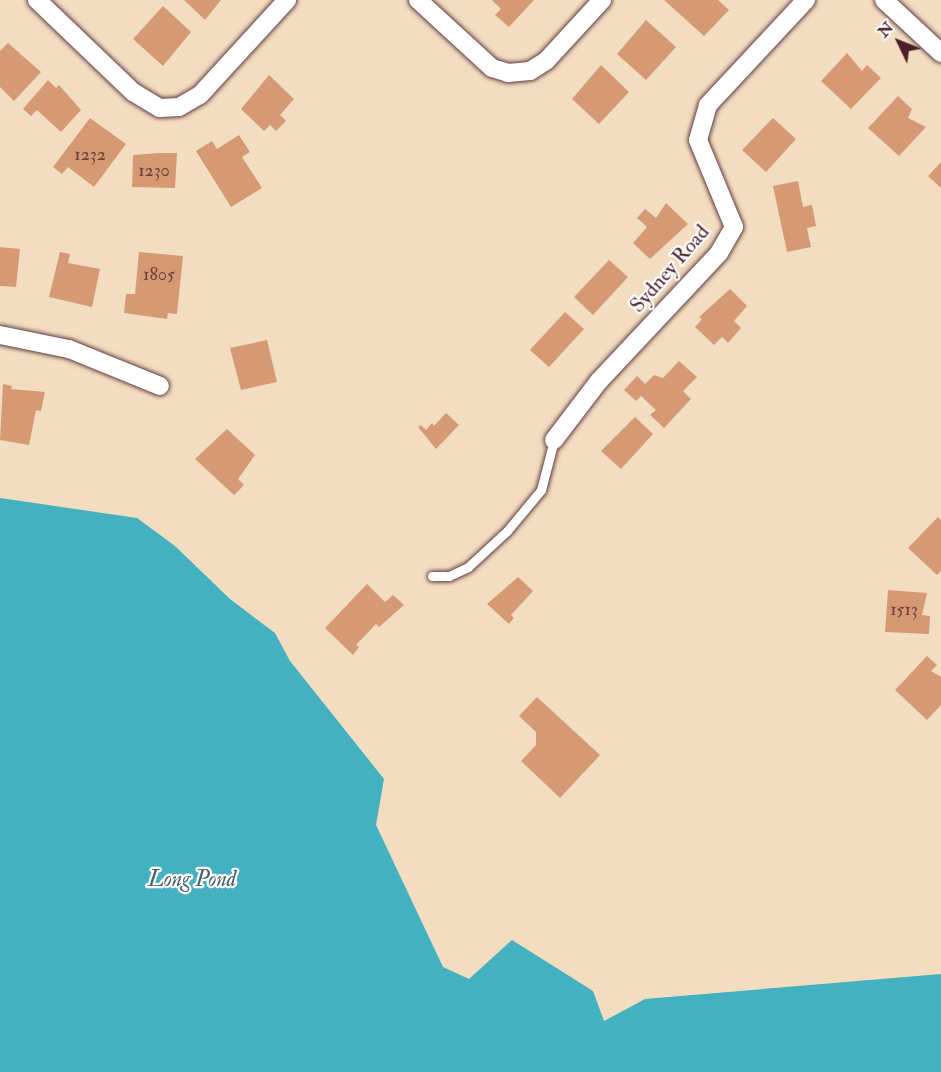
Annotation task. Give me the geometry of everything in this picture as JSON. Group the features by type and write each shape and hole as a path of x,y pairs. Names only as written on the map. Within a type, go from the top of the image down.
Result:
{"street":[{"path":"37,0 133,92 160,108 179,107 200,95 287,0"},
{"path":"418,0 492,68 508,73 530,70 546,61 602,0"},
{"name":"Sydney Road","path":"554,440 599,381 719,254 734,227 698,140 708,105 806,0"},
{"path":"884,0 941,53"},
{"path":"0,335 69,349 160,386"}],"lane":[{"path":"432,576 449,576 468,567 507,531 541,490 554,440"}],"water":[{"name":"Long Pond","path":"0,498 137,518 175,546 230,599 275,633 290,661 384,779 376,825 443,967 469,979 512,940 593,991 604,1021 645,999 941,974 941,1072 0,1072"}],"building":[{"path":"184,0 221,0 205,20"},
{"path":"492,0 534,0 509,27 495,15 501,9"},
{"path":"664,0 718,0 729,10 704,36"},
{"path":"163,6 191,32 163,66 133,39"},
{"path":"646,20 676,47 646,80 617,54"},
{"path":"8,43 41,72 14,101 0,87 0,51"},
{"path":"847,53 862,71 867,65 881,78 851,109 821,81"},
{"path":"601,65 629,92 599,124 572,99"},
{"path":"269,75 294,99 280,115 286,121 276,131 270,125 264,131 241,109"},
{"path":"48,80 56,88 59,85 81,110 61,132 37,110 31,116 23,109"},
{"path":"898,96 912,109 908,118 926,127 899,156 868,128"},
{"path":"90,118 126,144 94,187 68,167 62,174 53,167"},
{"path":"773,118 796,139 766,172 742,150"},
{"path":"239,135 250,152 242,157 262,188 231,207 196,151 212,141 217,149"},
{"path":"177,153 175,188 132,187 133,155"},
{"path":"941,162 941,188 928,176"},
{"path":"798,181 803,207 812,205 816,226 807,228 811,247 787,252 773,186"},
{"path":"666,203 688,224 650,259 633,243 647,227 637,218 645,209 656,218"},
{"path":"0,247 20,249 16,287 0,286"},
{"path":"60,252 70,254 68,263 100,269 92,307 49,297"},
{"path":"139,252 183,256 177,314 168,313 167,319 124,313 126,294 135,294"},
{"path":"609,260 628,277 593,315 574,297"},
{"path":"730,289 747,306 734,321 741,328 728,343 722,337 714,345 695,327 702,319 699,317"},
{"path":"565,312 584,329 549,367 530,350"},
{"path":"267,340 277,382 241,390 230,348"},
{"path":"679,361 697,377 683,391 691,399 664,428 650,415 656,410 641,396 636,401 624,390 637,376 645,384 654,375 663,378"},
{"path":"3,384 12,386 11,389 45,392 41,411 36,410 29,445 0,440"},
{"path":"446,413 459,425 436,449 418,427 421,425 426,430 432,423 434,426"},
{"path":"635,417 653,434 621,469 601,451"},
{"path":"227,429 255,455 238,479 244,485 234,495 195,459"},
{"path":"938,517 941,520 941,571 937,575 908,548"},
{"path":"518,577 533,591 511,615 514,618 509,624 487,604"},
{"path":"367,584 385,602 393,595 404,605 379,627 376,624 356,645 359,647 353,655 325,628"},
{"path":"888,590 927,593 922,615 930,616 929,634 885,632"},
{"path":"927,656 937,665 931,671 941,677 941,705 927,720 895,690"},
{"path":"537,697 600,755 560,798 521,761 536,745 536,732 519,716"}]}
